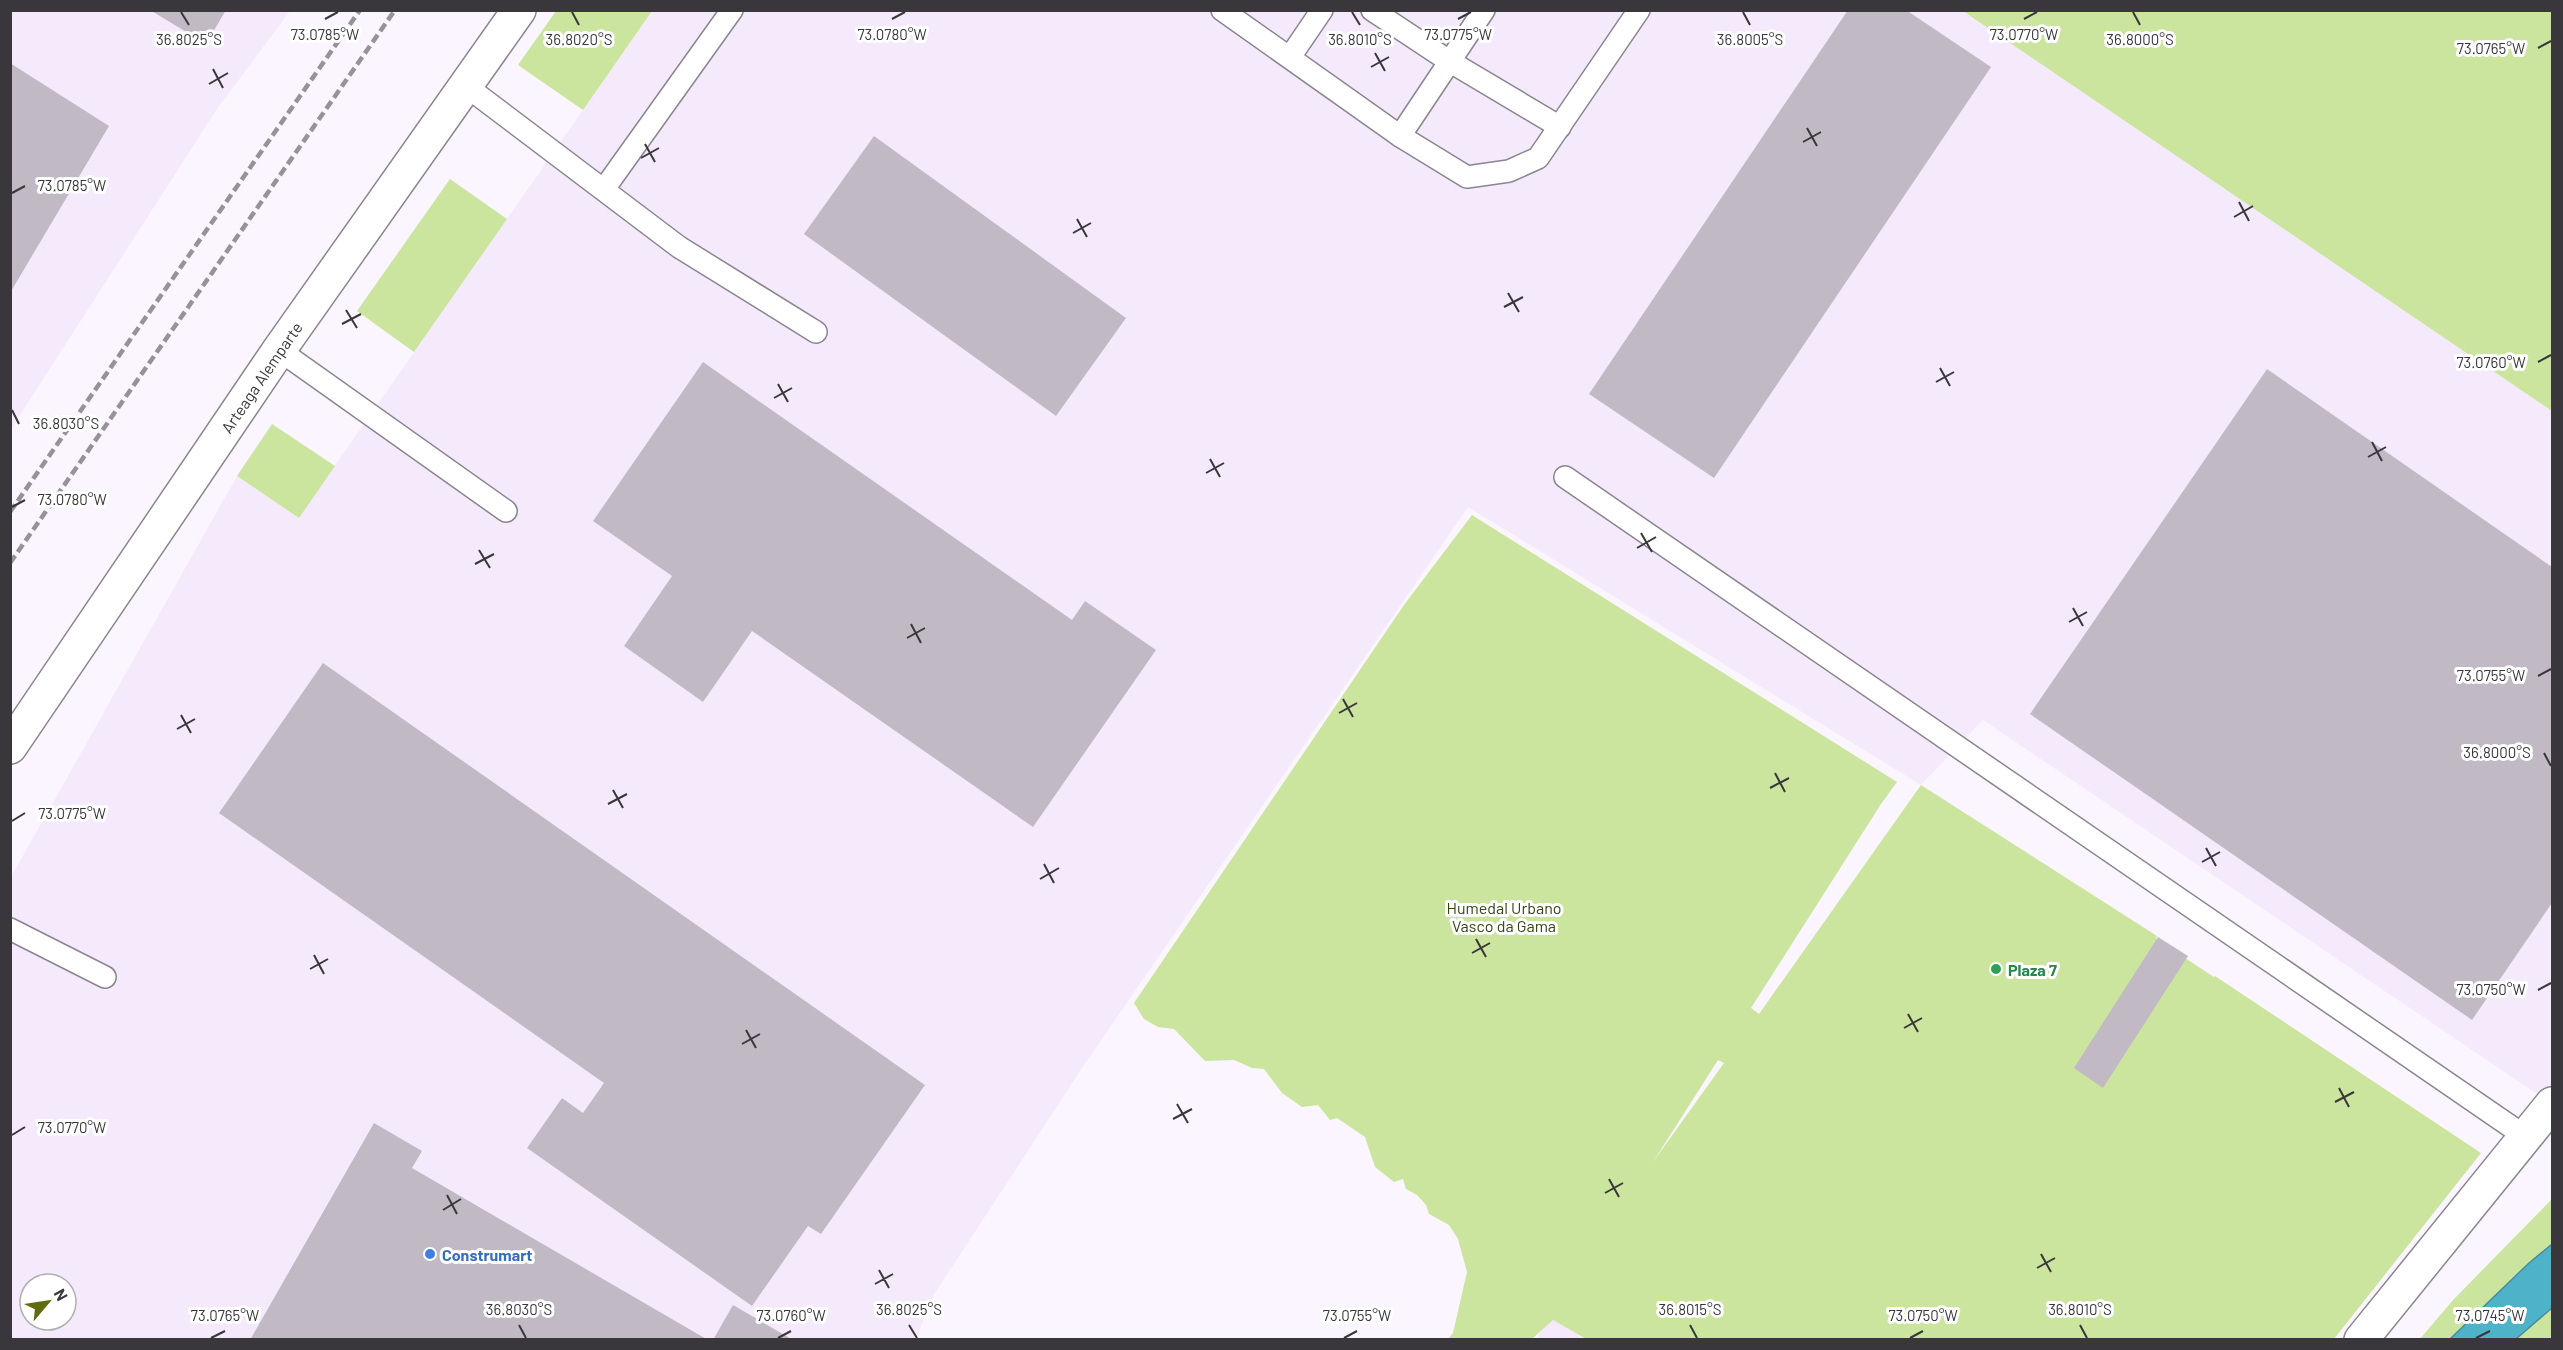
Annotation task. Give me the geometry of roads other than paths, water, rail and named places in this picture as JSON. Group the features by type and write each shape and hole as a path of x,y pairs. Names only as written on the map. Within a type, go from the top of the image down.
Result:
{"main road":[{"name":"Arteaga Alemparte","path":"10,747 279,350 519,10"},
{"path":"2361,1340 2553,1104"}],"lane":[{"path":"604,189 732,10"},
{"path":"1222,10 1400,136 1467,177 1509,171 1538,158 1640,10"},
{"path":"1290,57 1322,10"},
{"path":"1372,10 1449,61 1560,127"},
{"path":"1400,136 1484,10"},
{"path":"466,86 679,247 816,332"},
{"path":"279,350 506,511"},
{"path":"1565,477 2526,1137"},
{"path":"10,928 105,977"}],"water":[{"path":"2552,1244 2552,1308 2516,1339 2450,1339 2529,1263"}],"railway":[{"path":"10,512 360,10"},
{"path":"10,563 395,10"}],"place":[{"name":"Plaza 7","path":"1996,969"},
{"name":"Construmart","path":"430,1254"}],"park label":[{"name":"Humedal Urbano Vasco da Gama","path":"1504,916"}]}
